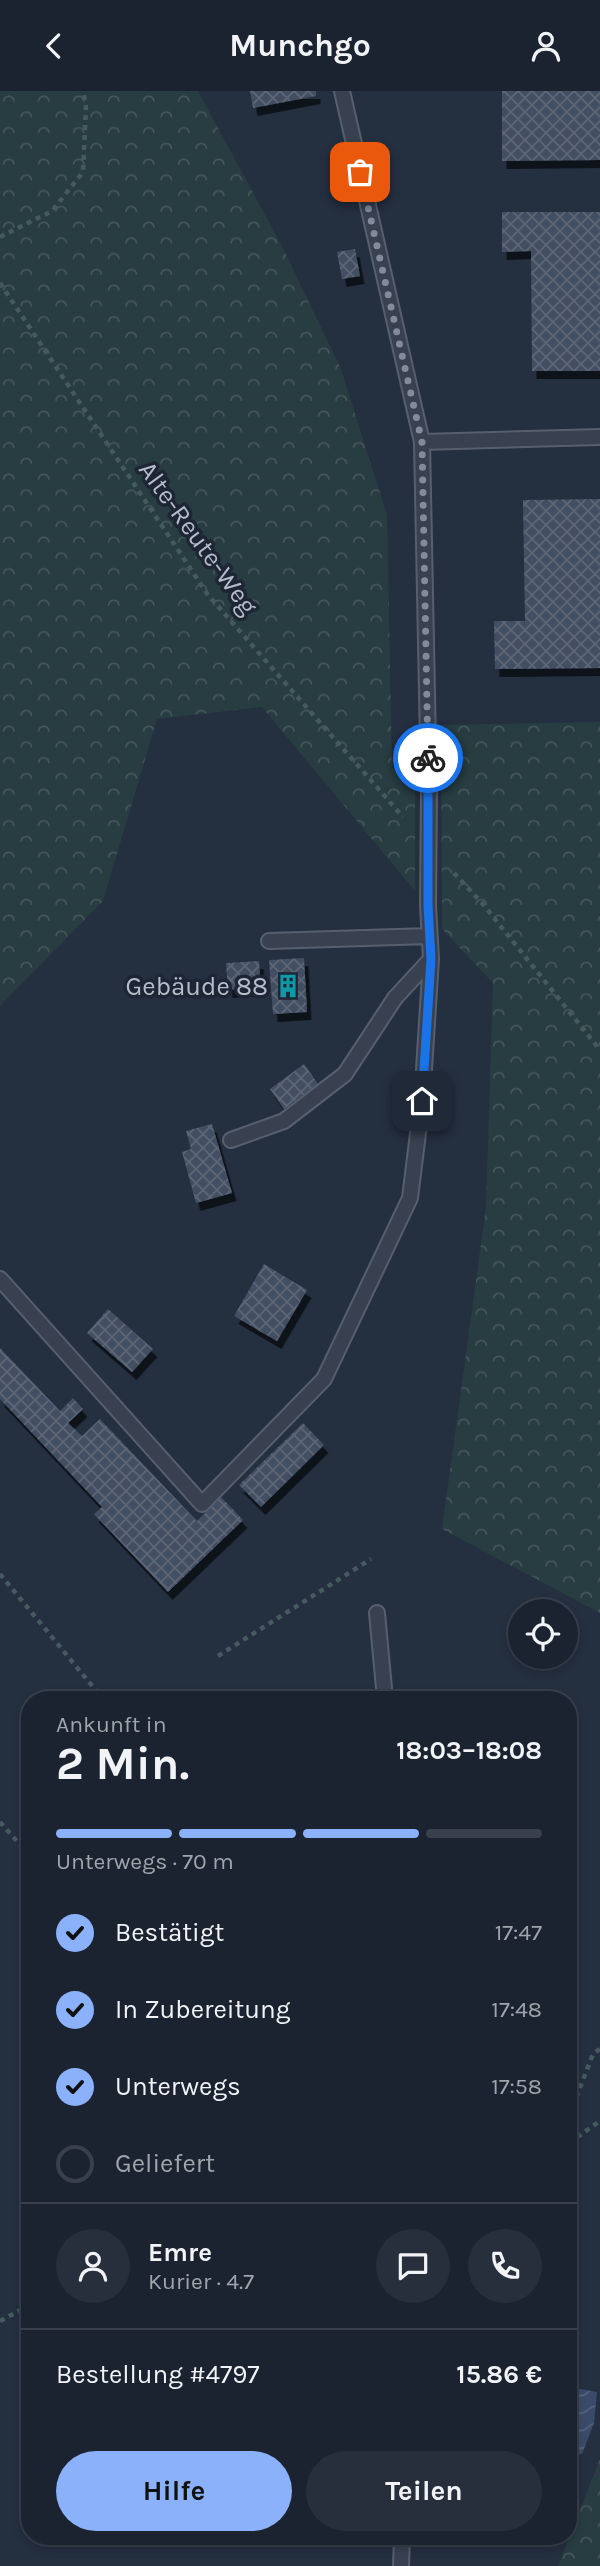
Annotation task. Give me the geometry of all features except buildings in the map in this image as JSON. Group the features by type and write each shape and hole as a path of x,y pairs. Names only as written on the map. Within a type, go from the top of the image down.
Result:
{"lane":[{"path":"0,1279 202,1504 324,1378 410,1198 422,1101 431,959 422,442 342,91"},
{"path":"422,442 600,437"},
{"path":"269,941 429,936"},
{"path":"230,1140 284,1121 345,1074 395,998 431,959"},
{"path":"377,1613 384,1691"},
{"path":"401,2566 402,2545"}],"path":[{"path":"0,237 52,211 83,172 86,107 83,91"},
{"name":"Alte-Reute-Weg","path":"0,283 208,595 406,820"},
{"path":"446,865 482,903 600,1050"},
{"path":"218,1656 371,1559"},
{"path":"0,1574 96,1691"},
{"path":"0,1822 21,1846"},
{"path":"577,2095 593,2053 600,2049"},
{"path":"577,2137 600,2121"},
{"path":"0,2321 21,2310"}],"green space":[{"path":"0,91 198,91 282,246 341,369 387,515 392,767 415,783 415,891 262,707 157,719 103,901 0,1006"},
{"path":"600,722 600,1613 442,1529 486,1207 493,983 442,929 441,725"},
{"path":"600,2459 600,2566 558,2566 566,2545 577,2545 577,2518"}],"water":[{"path":"577,2388 597,2392 594,2423 582,2454 577,2454"}],"way so far":[{"path":"360,172 422,442 428,758"}],"place":[{"name":"Gebäude 88","path":"288,986"}],"route":[{"path":"422,1101 431,959 428,905 428,758"}]}
